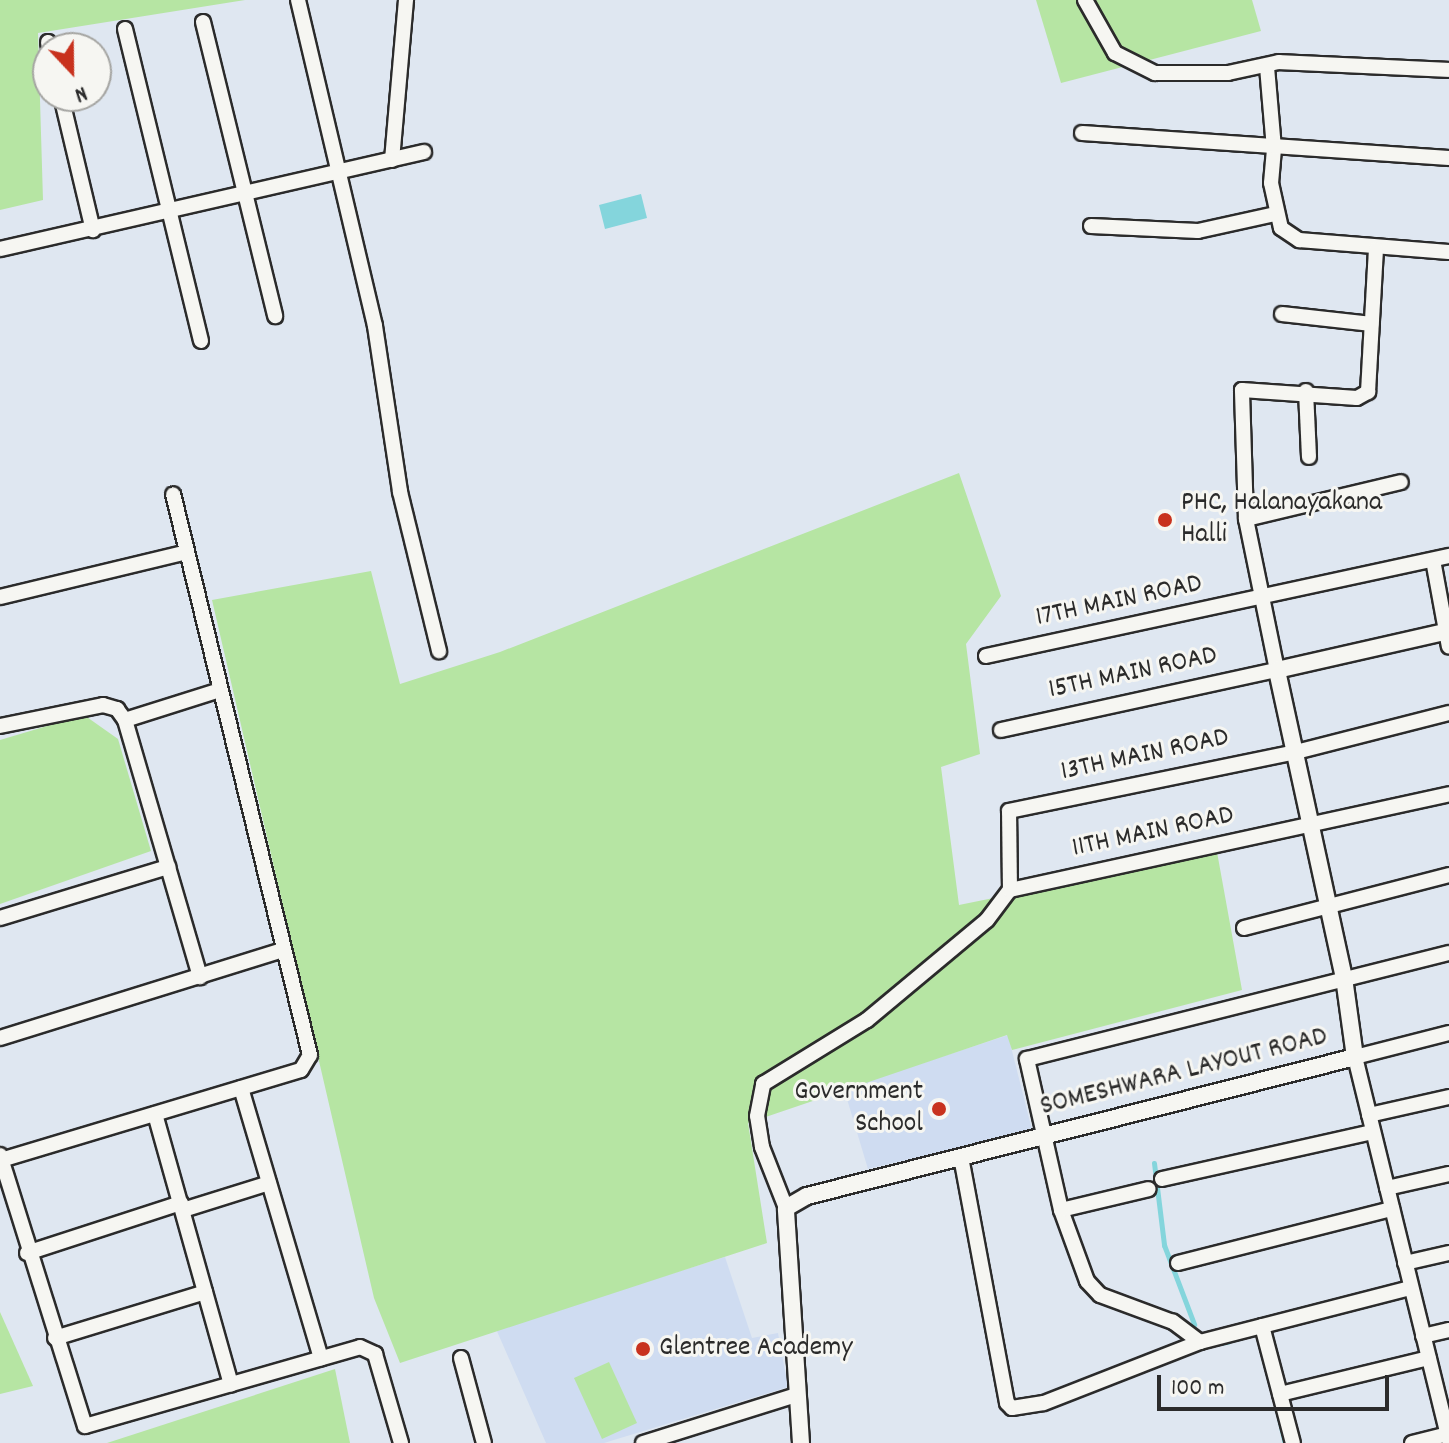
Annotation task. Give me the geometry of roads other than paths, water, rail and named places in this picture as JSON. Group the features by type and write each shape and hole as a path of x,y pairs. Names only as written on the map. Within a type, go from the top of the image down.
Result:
{"street":[{"path":"298,0 375,326 400,492 439,651"},
{"path":"392,160 406,0"},
{"path":"1085,0 1115,53 1155,73 1267,67 1279,62 1449,70"},
{"path":"203,22 275,316"},
{"path":"125,29 201,341"},
{"path":"1267,67 1274,149 1275,214 1281,228 1299,240 1376,249 1449,252"},
{"path":"65,112 93,230"},
{"path":"1082,133 1274,149 1449,158"},
{"path":"0,249 424,152"},
{"path":"1091,226 1198,231 1275,214"},
{"path":"1309,457 1306,391 1357,398 1368,392 1376,249"},
{"path":"1282,314 1371,324"},
{"name":"SOMESHWARA LAYOUT ROAD","path":"786,1208 807,1196 1355,1057 1344,978 1307,827 1246,519 1242,390 1306,391"},
{"path":"1246,519 1401,482"},
{"path":"173,494 310,1055 301,1070 1,1158 27,1253 85,1426 360,1347 375,1354 401,1443"},
{"path":"0,597 187,552"},
{"name":"17TH MAIN ROAD","path":"986,656 1449,556"},
{"path":"1277,670 1448,636 1433,560"},
{"name":"15TH MAIN ROAD","path":"1001,730 1277,670"},
{"path":"125,720 220,690"},
{"path":"0,726 103,705 117,709 125,720 200,977"},
{"name":"13TH MAIN ROAD","path":"1010,890 1009,811 1292,753 1449,713"},
{"name":"11TH MAIN ROAD","path":"1010,890 1449,794"},
{"path":"0,918 168,867"},
{"path":"1244,928 1449,875"},
{"path":"801,1443 786,1208 762,1147 757,1116 763,1084 867,1020 987,920 1010,890"},
{"path":"0,1038 282,950"},
{"path":"1200,1342 1173,1322 1100,1295 1087,1281 1061,1210 1041,1137 1027,1059 1449,953"},
{"path":"1412,1443 1448,1437 1355,1057 1449,1033"},
{"path":"241,1088 321,1358"},
{"path":"1369,1115 1449,1097"},
{"path":"155,1114 231,1385"},
{"path":"1162,1179 1373,1132"},
{"path":"961,1157 1007,1403 1012,1408 1044,1403 1200,1342 1411,1288"},
{"path":"1387,1188 1449,1174"},
{"path":"27,1253 269,1183"},
{"path":"1061,1210 1149,1189"},
{"path":"1178,1263 1392,1209"},
{"path":"1405,1263 1449,1253"},
{"path":"55,1338 205,1292"},
{"path":"1262,1326 1293,1443"},
{"path":"1423,1336 1449,1330"},
{"path":"461,1358 484,1443"},
{"path":"1280,1394 1429,1358"},
{"path":"643,1443 796,1395"}],"water":[{"path":"641,194 647,218 605,229 599,205"}],"waterway":[{"path":"1154,1163 1164,1245 1194,1324"},
{"path":"1208,1345 1228,1342"},
{"path":"1279,1418 1285,1443"}],"place":[{"name":"PHC, Halanayakana Halli","path":"1165,520"},
{"name":"Government School","path":"939,1109"},
{"name":"Glentree Academy","path":"643,1349"}]}
